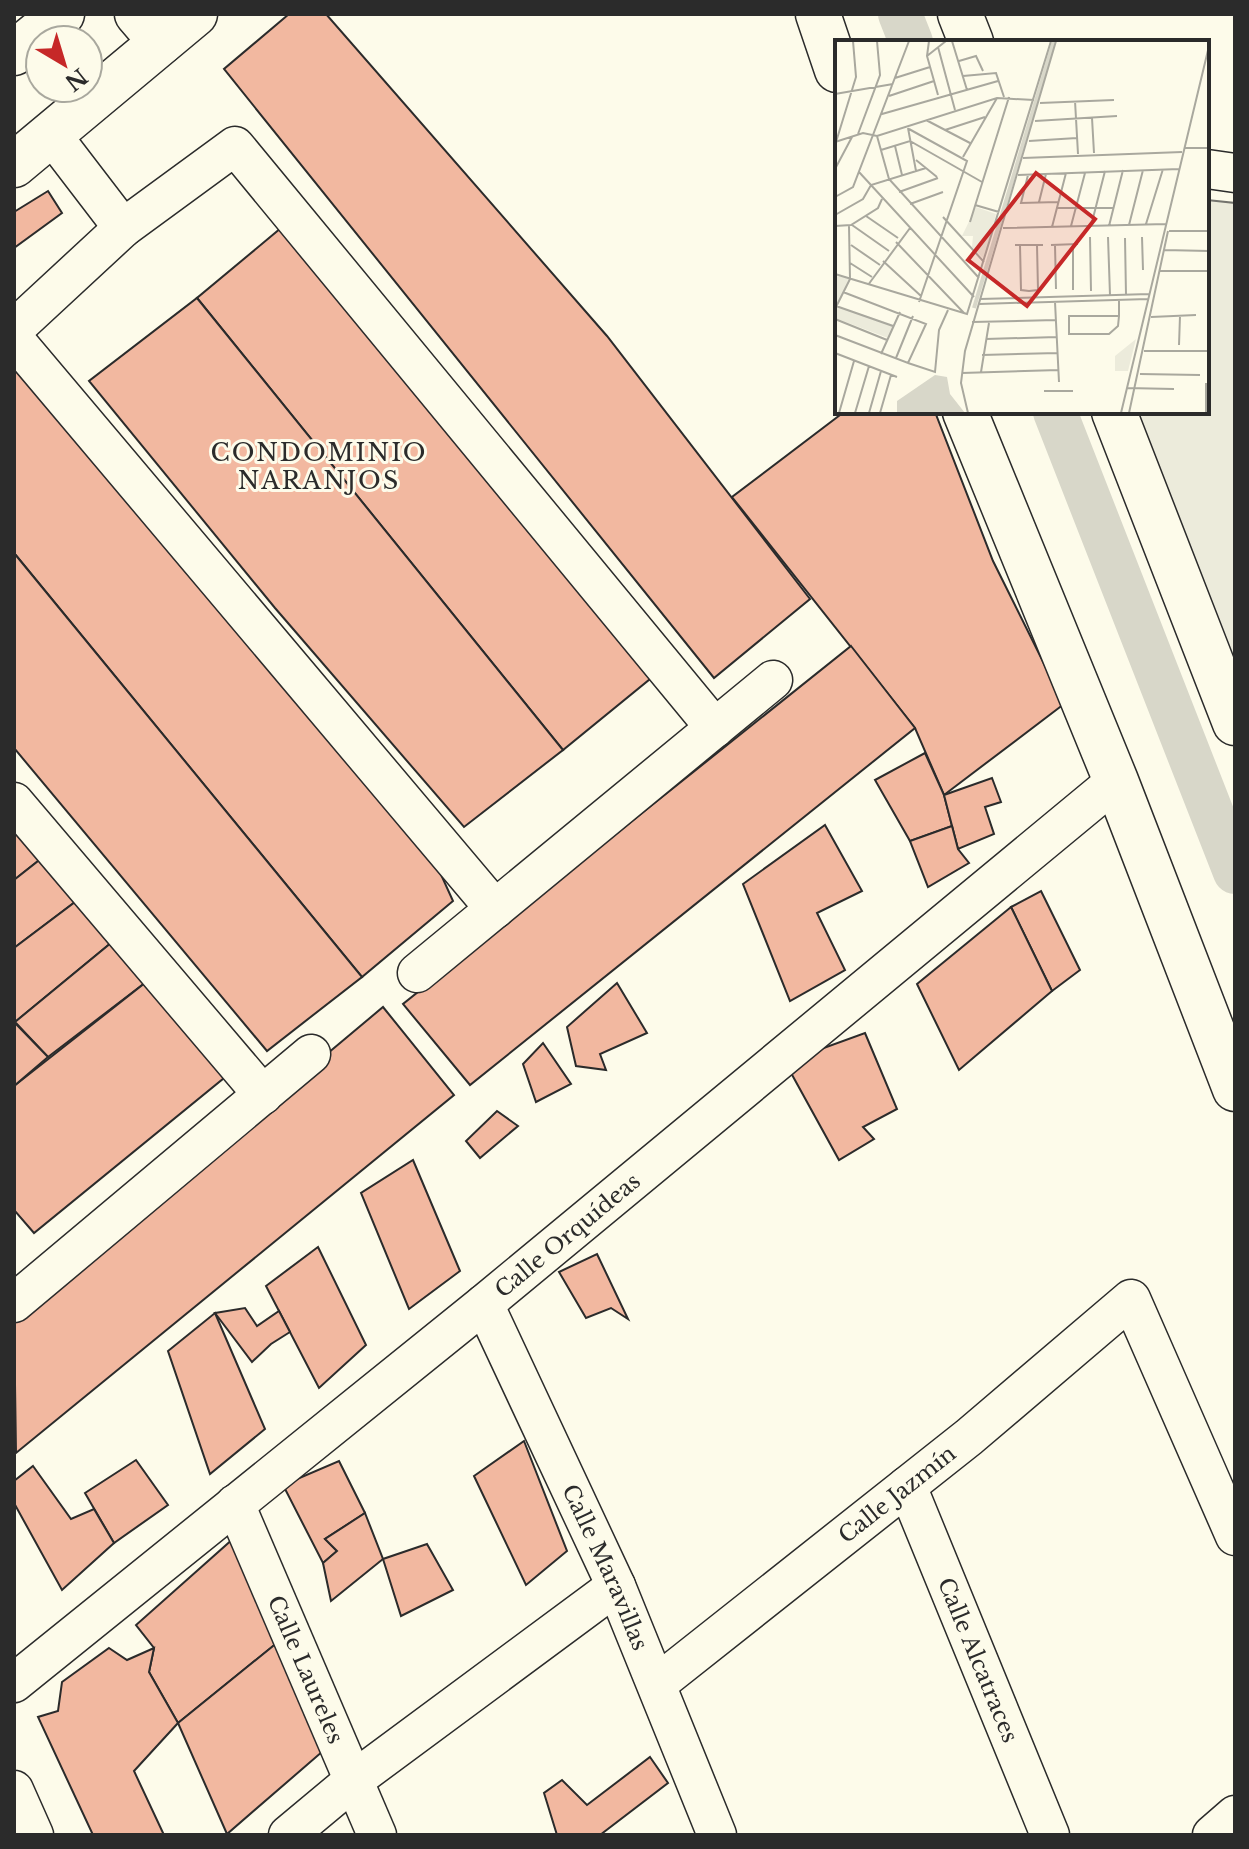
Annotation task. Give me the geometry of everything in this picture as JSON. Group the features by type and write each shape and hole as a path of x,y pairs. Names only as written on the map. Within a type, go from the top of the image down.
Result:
{"street":[{"path":"14,53 62,14"},
{"path":"14,165 51,134 149,28 195,14"},
{"path":"818,14 835,64"},
{"path":"960,14 970,40"},
{"path":"51,134 123,228"},
{"path":"14,329 123,228 235,146 715,728"},
{"path":"1209,169 1235,173"},
{"path":"14,339 495,909"},
{"path":"966,414 1116,781 1235,1089"},
{"path":"1115,414 1235,723"},
{"path":"417,973 773,680"},
{"name":"Calle Orquídeas","path":"14,1683 484,1304 1116,781"},
{"path":"14,802 263,1095"},
{"path":"19,1288 311,1054"},
{"name":"Calle Jazmín","path":"657,1684 969,1437 1131,1299 1235,1536"},
{"name":"Calle Maravillas","path":"484,1304 616,1586 717,1835"},
{"name":"Calle Alcatraces","path":"907,1486 1050,1835"},
{"name":"Calle Laureles","path":"235,1504 377,1835"},
{"path":"288,1835 354,1780 616,1586"},
{"path":"14,1790 34,1835"},
{"path":"1212,1835 1235,1815"}],"shaded area":[{"path":"1209,200 1235,203 1235,668 1137,414 1209,414"}],"building":[{"path":"289,14 326,14 607,336 810,599 714,678 224,69"},
{"path":"48,191 62,213 14,248 14,212"},
{"path":"287,223 650,679 563,750 197,298"},
{"path":"197,298 563,750 464,827 275,608 89,381"},
{"path":"14,354 434,859 453,901 362,977 14,553"},
{"path":"841,414 936,414 993,561 1064,704 944,795 915,728 732,497"},
{"path":"14,553 362,977 267,1051 14,748"},
{"path":"851,646 915,728 470,1085 403,1004"},
{"path":"925,753 944,795 952,826 910,841 875,780"},
{"path":"992,778 1001,802 985,807 994,834 958,849 944,795"},
{"path":"14,816 47,854 14,880"},
{"path":"825,825 862,891 817,913 845,970 790,1001 743,884"},
{"path":"952,826 958,849 969,863 928,887 910,841"},
{"path":"47,854 83,896 14,948 14,880"},
{"path":"1041,891 1080,970 1052,991 1011,907"},
{"path":"83,896 117,938 15,1022 14,948"},
{"path":"1011,907 1052,991 959,1070 917,984"},
{"path":"117,938 150,979 48,1057 15,1022"},
{"path":"150,979 224,1078 34,1233 14,1210 14,1086"},
{"path":"617,983 647,1033 600,1054 606,1070 576,1066 567,1027"},
{"path":"383,1007 454,1095 16,1453 14,1316"},
{"path":"14,1022 48,1057 14,1086"},
{"path":"865,1033 897,1109 863,1127 874,1139 839,1160 785,1062"},
{"path":"543,1043 571,1084 536,1102 523,1064"},
{"path":"497,1111 518,1126 480,1158 466,1141"},
{"path":"413,1160 460,1271 409,1309 361,1193"},
{"path":"318,1247 366,1345 319,1388 266,1286"},
{"path":"597,1254 628,1319 611,1308 586,1318 559,1272"},
{"path":"245,1308 257,1326 279,1311 290,1332 252,1362 215,1313"},
{"path":"215,1313 265,1429 210,1474 168,1351"},
{"path":"524,1441 567,1551 526,1585 474,1476"},
{"path":"136,1460 168,1505 114,1543 85,1493"},
{"path":"339,1461 365,1513 325,1539 337,1551 323,1563 283,1485"},
{"path":"33,1466 71,1519 94,1509 114,1543 62,1590 14,1503 14,1481"},
{"path":"365,1513 383,1559 331,1601 323,1563 337,1551 325,1539"},
{"path":"234,1538 278,1642 178,1723 149,1672 154,1648 136,1625"},
{"path":"427,1544 453,1590 401,1616 383,1559"},
{"path":"278,1642 323,1751 227,1834 178,1723"},
{"path":"109,1648 127,1660 154,1648 149,1672 178,1723 134,1771 164,1835 93,1835 38,1717 58,1711 62,1682"},
{"path":"650,1757 668,1783 600,1835 557,1835 544,1793 562,1780 587,1805"}],"waterway":[{"path":"900,14 910,40"},
{"path":"1056,414 1235,872"}],"district":[{"name":"CONDOMINIO NARANJOS","path":"319,466"}]}
